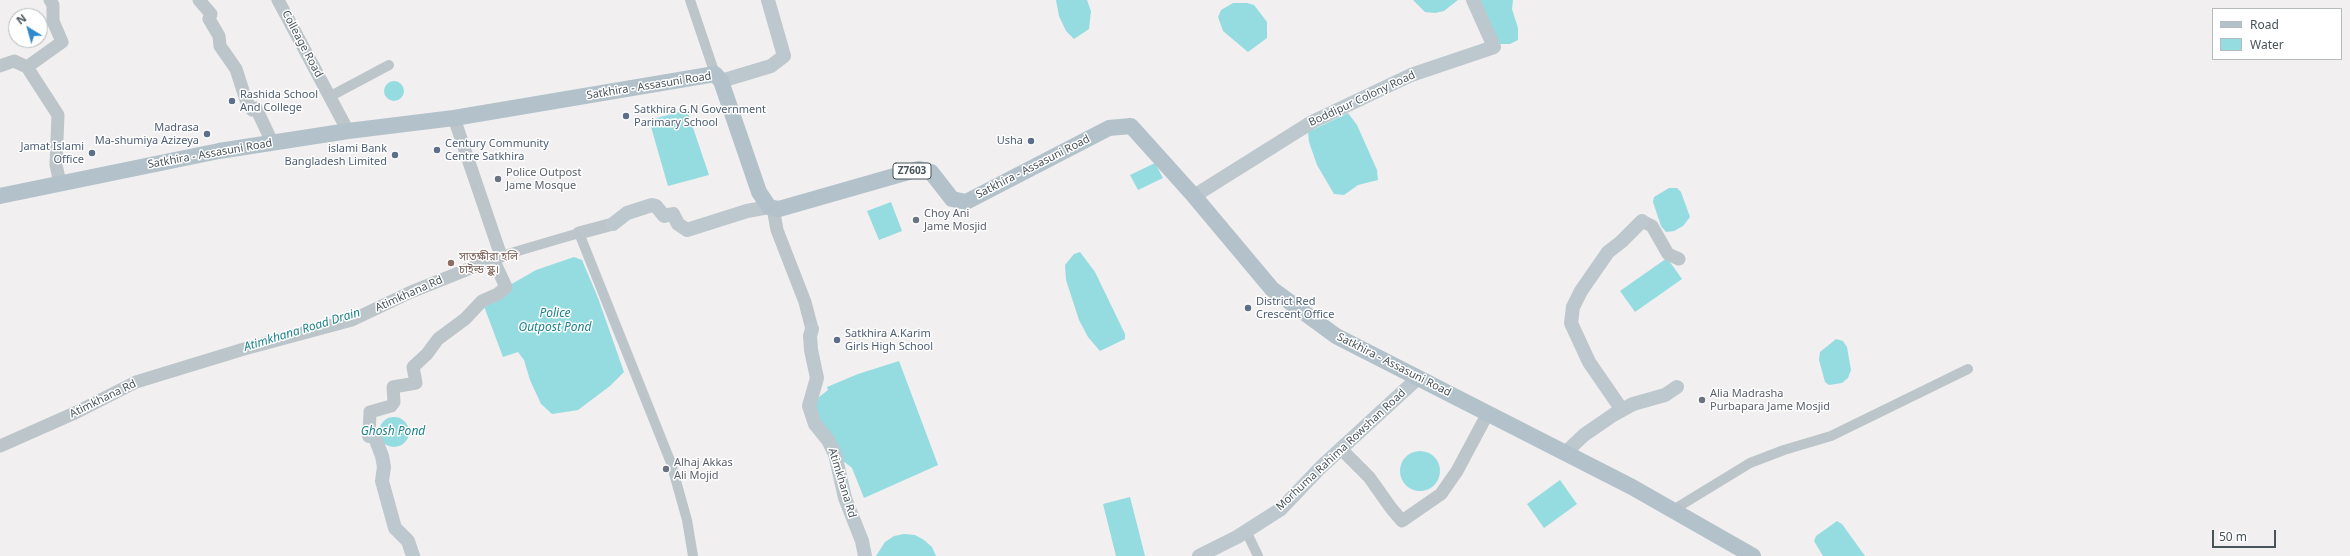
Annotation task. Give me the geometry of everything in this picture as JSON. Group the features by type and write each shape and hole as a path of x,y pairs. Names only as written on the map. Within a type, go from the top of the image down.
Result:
{"main road":[{"path":"718,78 771,66 784,56 768,0"},
{"name":"Boddipur Colony Road","path":"1194,196 1312,122 1411,75 1494,47 1473,0"},
{"name":"Satkhira - Assasuni Road","path":"0,196 219,150 348,131 454,118 718,78 759,192 771,207 780,209 919,169 931,172 952,199 966,202 1109,128 1131,126 1194,196 1272,289 1336,336 1488,413 1673,510 1749,555"},
{"path":"613,224 627,213 652,205 656,206 664,216 673,214 678,224 687,230 747,211 771,207"},
{"path":"1622,410 1589,362 1571,323 1573,307 1581,291 1601,265 1608,252 1622,242 1642,221"},
{"name":"Atimkhana Rd","path":"812,329 810,336 811,350 817,378 809,406 815,424 828,440 835,454 845,498 865,556"},
{"name":"Morhuma Rahima Rowshan Road","path":"1199,556 1246,532 1281,509 1341,449 1418,378"},
{"path":"1565,453 1584,435 1622,410 1665,394 1677,387"},
{"path":"369,436 374,436 382,456 384,467 382,481 395,528 408,542 413,556"}],"street":[{"path":"27,67 62,42 53,21 53,5 50,0"},
{"path":"199,0 211,14 209,19 219,36 220,46 236,69 246,100 252,110 256,108 272,142"},
{"name":"Colleage Road","path":"278,0 348,131"},
{"path":"690,0 718,78"},
{"path":"0,66 14,61 27,67 58,115 56,165 60,183"},
{"path":"329,97 389,65"},
{"path":"369,436 370,412 391,406 394,402 393,388 416,383 413,367 427,354 438,339 465,319 482,301 498,294 506,287 454,118"},
{"name":"Atimkhana Rd","path":"771,207 777,230 805,302 812,329"},
{"path":"1642,221 1652,226 1668,254 1680,259"},
{"path":"497,258 613,224"},
{"path":"579,233 671,463 688,520 693,556"},
{"name":"Atimkhana Rd","path":"0,446 77,412 136,382 244,349 352,320 411,292 497,258"},
{"path":"1673,510 1750,463 1784,450 1831,436 1968,369"},
{"path":"1341,449 1369,477 1391,508 1402,520 1441,494 1457,471 1488,413"},
{"path":"1246,532 1258,556"}],"water":[{"path":"1056,0 1087,0 1091,11 1089,29 1074,39 1066,31 1059,16"},
{"path":"1413,0 1458,0 1444,11 1435,13 1425,12"},
{"path":"1476,0 1513,0 1512,9 1518,28 1518,40 1510,44 1499,44"},
{"path":"1233,3 1247,3 1254,5 1267,22 1267,38 1248,52 1223,31 1218,17 1221,10"},
{"path":"394,81 401,84 404,91 401,98 394,101 387,98 384,91 387,84"},
{"path":"687,110 709,175 668,186 649,120"},
{"path":"1348,113 1357,125 1377,170 1378,180 1358,185 1344,195 1334,194 1317,165 1309,142 1308,132"},
{"path":"1155,163 1163,178 1138,190 1130,175"},
{"path":"1669,188 1677,188 1681,192 1690,217 1683,226 1674,231 1666,232 1661,226 1653,202 1654,197"},
{"path":"891,202 902,231 879,240 867,211"},
{"path":"1080,252 1095,272 1125,334 1125,339 1100,351 1088,337 1079,320 1066,280 1065,265 1074,254"},
{"name":"Police Outpost Pond","path":"574,257 582,260 598,298 624,372 610,386 578,410 552,414 541,404 530,380 524,360 518,352 503,357 482,301 536,270"},
{"path":"1667,258 1682,279 1635,312 1620,291"},
{"path":"1836,339 1843,341 1847,347 1851,370 1848,378 1842,383 1829,385 1825,382 1819,360 1820,352"},
{"path":"899,361 938,465 864,498 852,468 842,460 825,432 815,405 819,397 828,390 827,387 858,374"},
{"name":"Ghosh Pond","path":"394,417 405,421 409,432 405,443 394,447 383,443 379,432 383,421"},
{"path":"1424,451 1431,454 1437,460 1440,471 1439,479 1431,488 1424,491 1416,491 1409,488 1401,479 1400,467 1403,460 1412,452"},
{"path":"1560,480 1577,504 1544,528 1527,504"},
{"path":"1130,497 1145,556 1116,556 1103,504"},
{"path":"1837,521 1842,524 1865,556 1823,556 1814,541 1816,536"},
{"path":"904,534 915,535 924,540 932,547 936,556 876,556 885,542 894,536"}],"place":[{"name":"Rashida School And College","path":"232,101"},
{"name":"Satkhira G.N Government Parimary School","path":"626,116"},
{"name":"Madrasa Ma-shumiya Azizeya","path":"207,134"},
{"name":"Usha","path":"1031,141"},
{"name":"Century Community Centre Satkhira","path":"437,150"},
{"name":"Jamat Islami Office","path":"92,153"},
{"name":"islami Bank Bangladesh Limited","path":"395,155"},
{"name":"Police Outpost Jame Mosque","path":"498,179"},
{"name":"Choy Ani Jame Mosjid","path":"916,220"},
{"name":"সাতক্ষীরা হলি চাইল্ড স্কুল।","path":"451,263"},
{"name":"District Red Crescent Office","path":"1248,308"},
{"name":"Satkhira A.Karim Girls High School","path":"837,340"},
{"name":"Alia Madrasha Purbapara Jame Mosjid","path":"1702,400"},
{"name":"Alhaj Akkas Ali Mojid","path":"666,469"}],"water label":[{"name":"Atimkhana Road Drain","path":"302,330"}]}
